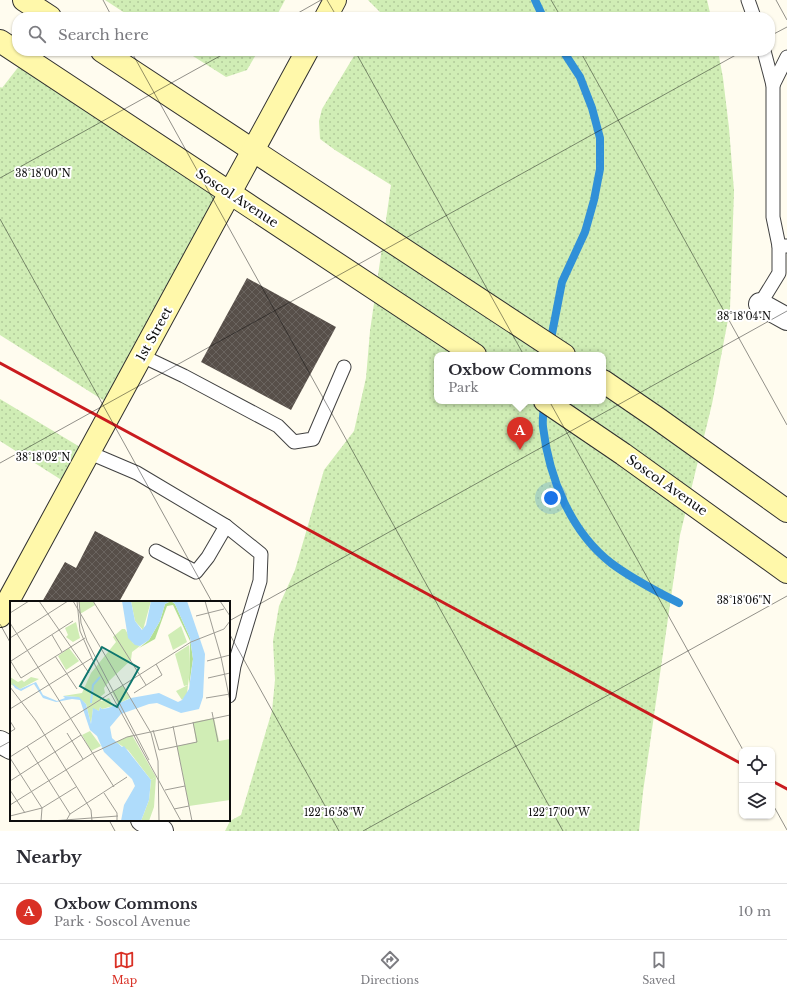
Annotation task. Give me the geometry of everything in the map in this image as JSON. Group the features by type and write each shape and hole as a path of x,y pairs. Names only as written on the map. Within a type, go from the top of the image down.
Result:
{"main road":[{"path":"24,0 42,12"},
{"path":"329,12 335,0"},
{"name":"Soscol Avenue","path":"0,41 12,49"},
{"name":"Soscol Avenue","path":"23,56 470,352"},
{"path":"110,56 559,352"},
{"name":"1st Street","path":"0,616 303,60"},
{"path":"606,383 787,511"},
{"name":"Soscol Avenue","path":"549,404 623,454 787,572"}],"street":[{"path":"760,304 787,319"},
{"path":"0,742 10,747"},
{"path":"144,821 162,831"}],"lane":[{"path":"748,0 752,12"},
{"path":"760,304 779,273 783,246 773,217 773,85 765,56"},
{"path":"773,85 787,57"},
{"path":"142,356 184,376 278,426 294,442 313,439 344,366"},
{"path":"90,453 137,473 226,526 261,554 260,581 234,666 230,690"},
{"path":"156,551 196,572 208,556 226,526"},
{"path":"162,831 167,821"}],"green space":[{"path":"105,0 285,0 279,12 123,12"},
{"path":"368,0 707,0 710,12 380,12"},
{"path":"23,56 230,194 114,407 0,335 0,88"},
{"path":"193,56 255,56 247,70 226,77"},
{"path":"354,56 719,56 729,128 734,191 730,309 712,404 680,535 643,792 639,831 225,831 230,821 241,815 272,711 275,680 273,641 279,606 295,570 324,470 354,431 366,378 370,331 391,185 320,139 319,121 322,109"},
{"path":"0,399 90,453 71,486 0,441"}],"pier":[{"path":"0,0 68,0 60,12 12,12 12,56 27,56 2,88 0,86"}],"building":[{"path":"247,278 336,327 291,410 201,362"},
{"path":"95,531 144,557 120,601 43,601 65,562 76,568"}],"waterway":[{"path":"535,0 541,12"},
{"path":"550,344 562,282 585,232 594,200 600,169 600,138 592,108 580,77 566,56"},
{"path":"544,404 543,427 550,465 556,484 573,519 584,535 611,563 627,574 679,603"}],"railway":[{"path":"0,363 739,762"},
{"path":"775,783 787,789"}],"place":[{"name":"Oxbow Commons","path":"520,450"}]}
